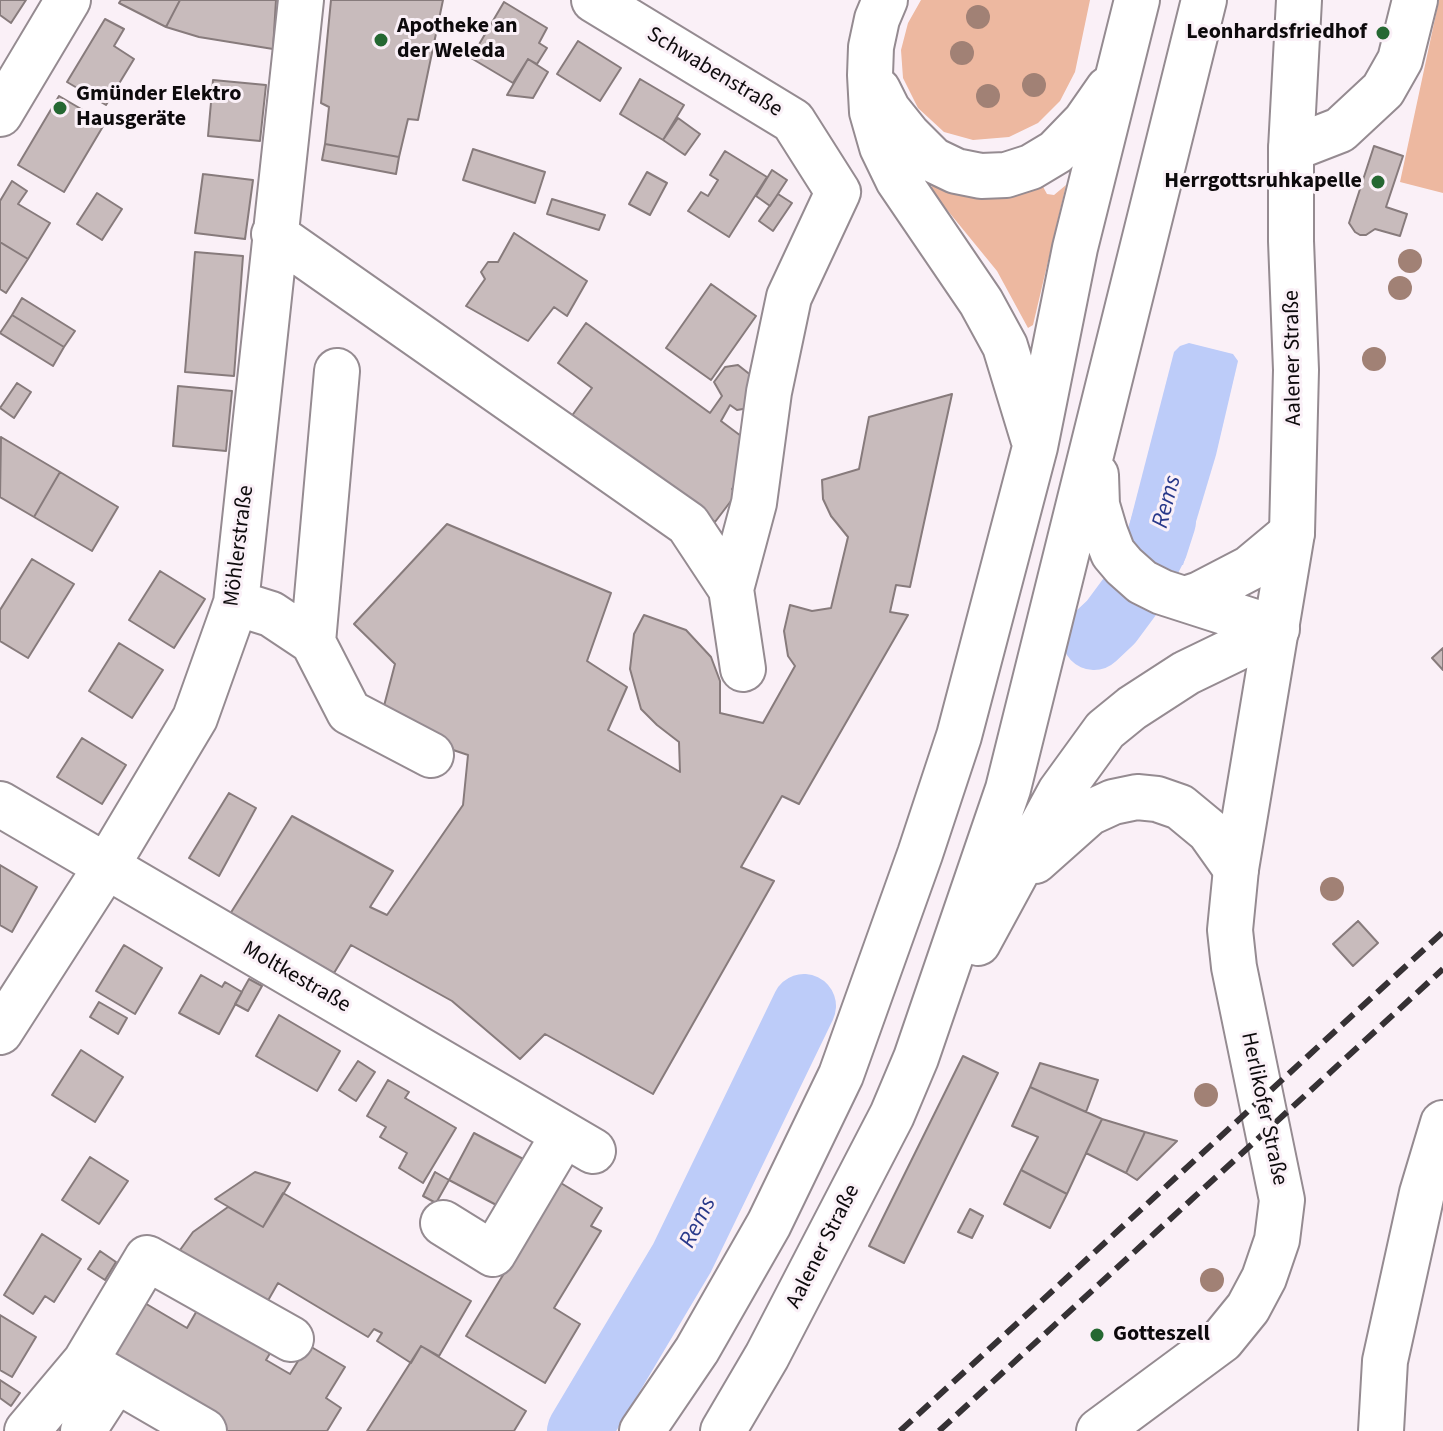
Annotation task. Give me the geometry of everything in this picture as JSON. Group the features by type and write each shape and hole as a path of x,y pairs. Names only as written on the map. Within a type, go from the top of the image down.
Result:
{"main road":[{"path":"0,114 68,0"},
{"name":"Möhlerstraße","path":"0,1032 106,867 195,718 236,603 301,0"},
{"name":"Schwabenstraße","path":"594,0 793,121 838,192 789,297 769,392 754,503 731,589"},
{"path":"885,0 871,47 870,75 872,112 882,147 898,180 981,302 1005,346 1035,447"},
{"path":"642,1431 697,1350 769,1224 841,1075 920,854 959,736 1035,447 1075,248 1137,0"},
{"path":"916,1058 1008,789 1204,0"},
{"name":"Aalener Straße","path":"1261,713 1292,533 1296,370 1291,149 1299,0"},
{"path":"1291,149 1340,130 1383,90 1400,60 1415,0"},
{"path":"870,75 888,110 933,160 956,171 981,176 1006,175 1031,167 1056,152 1085,122 1118,74"},
{"path":"274,234 688,524 731,589 743,669"},
{"path":"313,642 337,371"},
{"path":"1094,449 1097,505 1113,553 1124,566 1142,582 1277,629"},
{"path":"1185,599 1250,568 1292,533"},
{"path":"236,603 271,614 313,642 349,712 431,755"},
{"path":"916,1058 1060,792 1105,730 1132,708 1186,673 1277,629"},
{"name":"Herlikofer Straße","path":"1099,1431 1222,1340 1248,1308 1264,1278 1277,1240 1282,1200 1234,967 1230,930 1236,869 1261,713"},
{"path":"1007,887 1066,830 1089,813 1113,802 1137,797 1157,799 1180,807 1209,831 1236,869"},
{"name":"Moltkestraße","path":"0,804 578,1142 493,1254 443,1223"},
{"name":"Aalener Straße","path":"723,1431 789,1313 892,1115 916,1058"},
{"path":"1381,1431 1385,1361 1422,1193 1443,1123"},
{"path":"1416,1225 1443,1167"},
{"path":"83,1431 100,1371 147,1258 291,1339"},
{"path":"27,1431 100,1371"},
{"path":"100,1371 204,1431"}],"shaded area":[{"path":"921,0 1090,0 1075,72 1060,101 1038,123 1009,137 973,140 944,132 918,108 903,78 901,50 908,23"},
{"path":"1439,0 1443,0 1443,193 1400,182"},
{"path":"936,181 1042,185 1047,194 1054,195 1066,185 1033,325 1028,328 997,271 930,189"}],"water":[{"path":"1189,343 1233,354 1238,361 1216,455 1183,565 1164,566 1143,552 1129,526 1174,352"}],"building":[{"path":"0,0 26,0 11,23 0,15"},
{"path":"121,0 180,0 166,27 119,3"},
{"path":"180,0 276,0 273,49 199,37 166,27"},
{"name":"Apotheke an der Weleda","path":"331,0 443,0 418,120 408,119 399,157 325,144 329,107 321,103"},
{"path":"504,2 547,28 539,43 547,48 537,64 528,59 513,83 471,58"},
{"path":"105,19 124,29 114,46 134,59 106,105 67,82"},
{"path":"578,41 621,68 600,101 557,74"},
{"path":"528,59 548,72 533,98 507,95"},
{"path":"640,79 684,105 663,140 620,114"},
{"path":"213,80 266,85 260,141 208,136"},
{"path":"59,96 105,123 64,192 18,165"},
{"path":"678,118 700,134 685,155 663,140"},
{"path":"325,144 399,157 396,174 322,160"},
{"name":"Herrgottsruhkapelle","path":"1374,146 1403,156 1386,207 1407,214 1400,236 1375,229 1360,235 1349,223"},
{"path":"473,149 545,172 535,203 463,180"},
{"path":"725,151 767,177 729,237 688,211 701,192 708,196 718,180 710,175"},
{"path":"772,170 787,180 770,206 756,196"},
{"path":"647,172 667,183 650,215 629,204"},
{"path":"203,174 253,180 245,239 195,233"},
{"path":"12,181 27,191 18,204 50,223 28,259 0,242 0,201"},
{"path":"97,193 122,209 102,240 77,224"},
{"path":"778,194 792,203 773,231 759,221"},
{"path":"552,199 605,215 599,230 547,214"},
{"path":"514,233 587,281 567,316 554,307 528,341 466,306 485,279 481,272 488,262 498,262"},
{"path":"0,242 28,259 6,293 0,289"},
{"path":"195,252 243,256 234,376 185,372"},
{"path":"711,284 756,316 711,380 666,348"},
{"path":"22,298 75,331 64,347 12,315"},
{"path":"12,315 64,347 53,366 0,333"},
{"path":"586,323 710,413 722,396 714,382 725,367 738,365 757,380 749,408 737,410 730,405 721,421 761,451 732,489 737,493 715,522 571,417 592,388 558,363"},
{"path":"17,383 31,392 14,418 0,408"},
{"path":"178,386 232,391 226,451 173,446"},
{"path":"952,394 910,587 896,585 890,612 908,615 799,804 782,796 741,867 774,881 653,1094 545,1034 520,1059 452,1001 351,945 334,973 230,914 292,816 393,871 370,907 387,915 463,805 468,755 379,725 395,664 354,624 447,524 611,593 587,661 627,687 608,730 680,772 679,742 641,709 630,669 634,634 644,615 686,630 711,657 720,681 720,713 763,723 795,666 788,656 784,631 790,605 812,611 831,608 848,537 831,516 823,499 822,480 859,469 869,417"},
{"path":"1,437 60,472 34,517 0,497"},
{"path":"60,472 118,507 92,551 34,517"},
{"path":"32,559 74,584 28,658 0,641 0,610"},
{"path":"160,571 205,599 174,648 129,620"},
{"path":"119,643 163,670 132,718 89,691"},
{"path":"1443,648 1443,670 1432,658"},
{"path":"82,738 126,765 102,804 57,777"},
{"path":"229,793 256,808 219,876 189,858"},
{"path":"0,865 37,887 12,932 0,925"},
{"path":"1358,921 1378,943 1353,966 1333,944"},
{"path":"124,945 162,968 135,1014 96,991"},
{"path":"201,975 222,987 225,982 242,992 219,1034 179,1013"},
{"path":"249,979 262,986 248,1011 235,1004"},
{"path":"99,1002 127,1018 118,1034 90,1017"},
{"path":"279,1015 340,1051 317,1091 256,1056"},
{"path":"81,1050 123,1077 95,1122 52,1095"},
{"path":"963,1056 998,1073 904,1263 869,1246"},
{"path":"358,1061 375,1072 356,1101 339,1090"},
{"path":"1040,1063 1098,1080 1086,1112 1030,1087"},
{"path":"388,1080 409,1092 405,1098 456,1128 423,1183 399,1168 407,1153 380,1137 386,1127 367,1116"},
{"path":"1030,1087 1102,1119 1067,1194 1021,1170 1038,1137 1012,1126"},
{"path":"1102,1119 1145,1132 1126,1173 1086,1153"},
{"path":"1145,1132 1177,1141 1137,1180 1126,1173"},
{"path":"474,1133 527,1161 502,1208 449,1180"},
{"path":"90,1157 128,1181 99,1224 62,1200"},
{"path":"1021,1170 1067,1194 1050,1228 1004,1204"},
{"path":"255,1172 290,1183 263,1227 215,1199"},
{"path":"435,1172 449,1180 436,1203 423,1196"},
{"path":"551,1177 602,1208 591,1226 601,1231 554,1308 580,1324 545,1383 466,1336 548,1201"},
{"path":"283,1193 471,1301 439,1356 421,1346 411,1363 377,1341 382,1333 374,1329 368,1337 278,1283 266,1304 175,1257 193,1232 228,1207 263,1227"},
{"path":"970,1209 983,1216 972,1238 958,1232"},
{"path":"42,1234 81,1259 54,1302 45,1296 33,1314 4,1295"},
{"path":"100,1251 116,1262 105,1280 88,1269"},
{"path":"138,1299 187,1328 199,1307 272,1350 266,1360 290,1374 308,1345 345,1367 326,1398 341,1408 327,1431 219,1431 106,1353"},
{"path":"0,1315 36,1337 12,1377 0,1370"},
{"path":"421,1346 526,1411 514,1431 367,1431"},
{"path":"0,1380 20,1393 11,1406 0,1398"}],"waterway":[{"name":"Rems","path":"1094,638 1111,622 1131,595 1156,546 1164,521"},
{"name":"Rems","path":"579,1431 682,1258 804,1006"}],"railway":[{"path":"900,1431 1443,932"},
{"path":"939,1431 1443,969"}],"place":[{"name":"Leonhardsfriedhof","path":"1383,33"},
{"name":"Apotheke an der Weleda","path":"381,40"},
{"name":"Gmünder Elektro Hausgeräte","path":"60,108"},
{"name":"Herrgottsruhkapelle","path":"1378,182"},
{"name":"Gotteszell","path":"1097,1335"}]}
